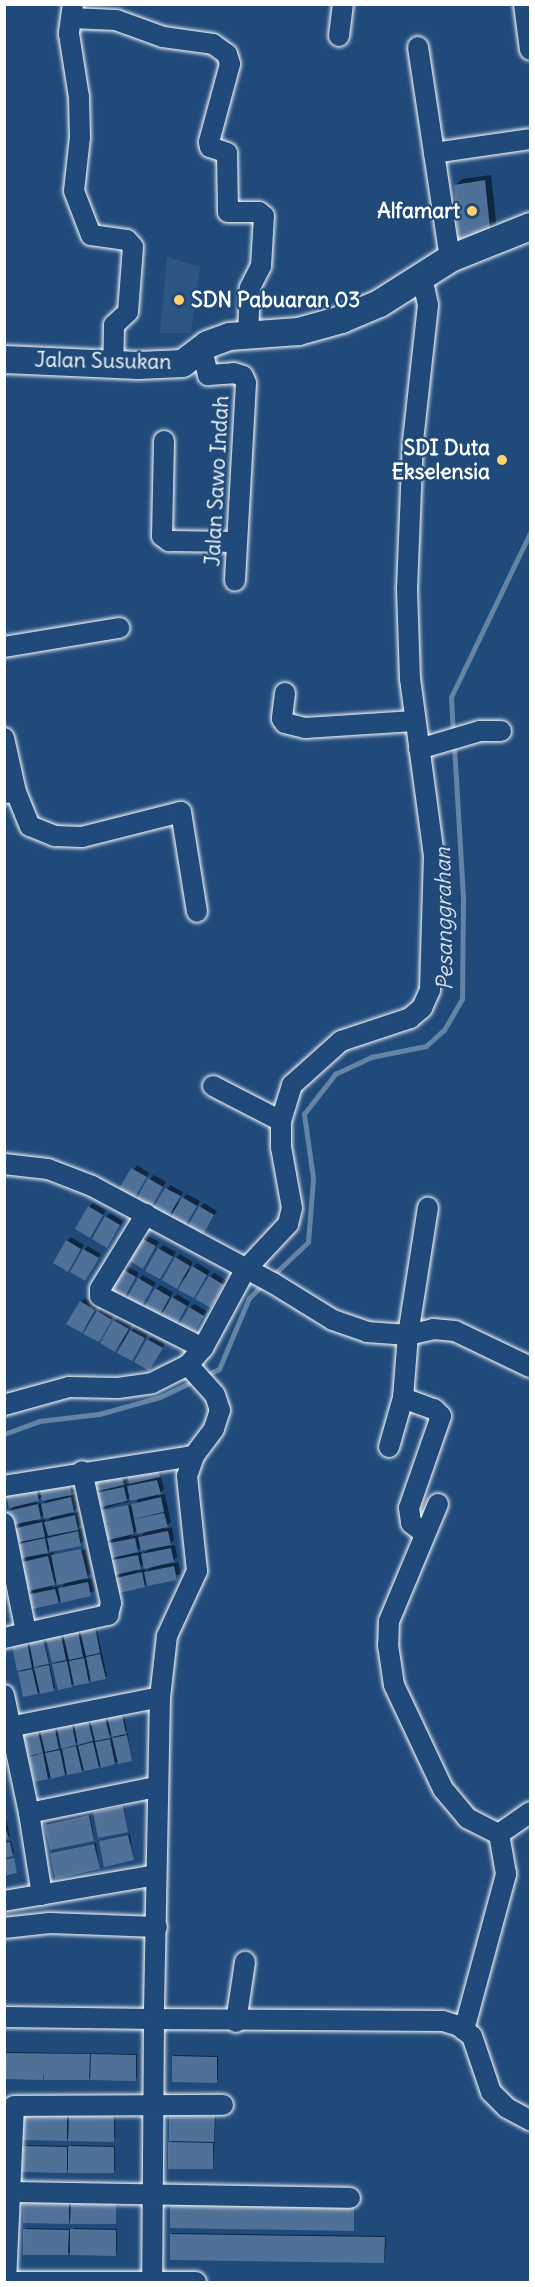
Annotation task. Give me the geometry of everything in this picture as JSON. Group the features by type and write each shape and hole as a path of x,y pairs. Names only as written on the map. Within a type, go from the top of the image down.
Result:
{"street":[{"path":"339,36 343,4"},
{"path":"524,4 531,50"},
{"path":"113,364 114,325 128,312 133,247 127,240 91,235 74,191 80,137 72,11 116,20 164,37 213,44 227,54 230,64 209,142 210,147 228,153 228,212 259,212 264,216 261,266 250,288 248,335"},
{"path":"418,47 450,258"},
{"path":"434,153 531,139"},
{"name":"Jalan Susukan","path":"4,359 113,364 170,365 182,363 201,349 229,336 298,331 341,318 379,303 450,258 531,226"},
{"path":"4,1405 69,1387 118,1388 152,1383 192,1369 250,1272 288,1224 292,1208 281,1147 281,1121 292,1085 307,1068 340,1041 410,1018 422,1008 430,990 434,856 426,747 414,721 408,556 412,441 428,315 422,277"},
{"name":"Jalan Sawo Indah","path":"201,349 208,375 234,373 243,376 246,383 235,581"},
{"path":"164,441 162,536 169,541 237,542"},
{"path":"4,647 119,628"},
{"path":"285,693 282,719 285,723 305,728 414,721"},
{"path":"426,747 480,731 501,731"},
{"path":"4,738 10,793 30,826 55,836 82,837 181,812 197,912"},
{"path":"213,1086 281,1121"},
{"path":"4,1164 62,1172 146,1214 273,1283 333,1320 367,1332 408,1335 433,1329 455,1331 530,1367"},
{"path":"389,1447 403,1398 408,1335 428,1208"},
{"path":"146,1214 100,1289 100,1296 203,1348"},
{"path":"152,2282 155,2193 153,2106 157,1927 156,1787 160,1697 167,1636 197,1571 187,1476 194,1456 214,1429 220,1410 214,1395 192,1369"},
{"path":"403,1398 434,1409 441,1416 409,1508 411,1523 424,1533"},
{"path":"4,1486 82,1471 194,1456"},
{"path":"4,1638 108,1615 111,1603 82,1471"},
{"path":"438,1504 389,1621 388,1645 394,1685 431,1766 466,1818 493,1832 506,1874 455,2026"},
{"path":"4,1523 26,1632"},
{"path":"4,1695 8,1727 30,1813 42,1895"},
{"path":"8,1727 160,1697"},
{"path":"30,1813 156,1787"},
{"path":"493,1832 531,1812"},
{"path":"4,1901 156,1875"},
{"path":"4,1928 50,1923 157,1927"},
{"path":"236,2022 245,1962"},
{"path":"4,2017 455,2026 476,2044 478,2063 491,2092 507,2108 531,2120"},
{"path":"196,2283 5,2282 14,2106 223,2106"},
{"path":"10,2192 350,2198"}],"shaded area":[{"name":"SDN Pabuaran 03","path":"167,257 200,267 191,333 160,333"}],"building":[{"name":"Alfamart","path":"485,180 491,238 458,241 454,185"},
{"path":"131,1168 147,1177 134,1199 118,1191"},
{"path":"148,1178 163,1187 150,1210 135,1201"},
{"path":"165,1188 181,1196 167,1219 152,1210"},
{"path":"182,1197 197,1206 184,1228 169,1220"},
{"path":"88,1206 103,1215 90,1238 75,1229"},
{"path":"199,1206 214,1215 201,1238 186,1229"},
{"path":"105,1216 120,1225 107,1248 92,1239"},
{"path":"141,1238 156,1246 143,1269 128,1260"},
{"path":"66,1240 81,1249 68,1272 53,1263"},
{"path":"158,1248 173,1257 160,1279 145,1271"},
{"path":"83,1249 99,1258 85,1281 70,1272"},
{"path":"175,1257 190,1266 177,1289 162,1280"},
{"path":"192,1266 207,1275 194,1298 178,1290"},
{"path":"121,1268 136,1277 123,1300 108,1291"},
{"path":"209,1276 224,1285 211,1308 195,1299"},
{"path":"138,1278 153,1287 140,1310 125,1301"},
{"path":"155,1288 170,1297 157,1320 142,1311"},
{"path":"172,1297 187,1306 174,1329 158,1320"},
{"path":"80,1301 95,1310 82,1333 66,1324"},
{"path":"189,1307 204,1316 191,1338 176,1330"},
{"path":"97,1311 112,1320 99,1342 83,1334"},
{"path":"113,1320 129,1329 115,1352 100,1343"},
{"path":"130,1330 145,1338 132,1361 117,1353"},
{"path":"147,1339 163,1348 149,1371 134,1362"},
{"path":"157,1463 160,1477 129,1484 126,1469"},
{"path":"121,1471 124,1485 94,1492 91,1477"},
{"path":"157,1480 161,1494 130,1501 127,1486"},
{"path":"69,1481 72,1495 42,1501 39,1487"},
{"path":"36,1487 39,1501 9,1508 6,1494"},
{"path":"124,1487 127,1501 97,1508 94,1493"},
{"path":"71,1497 74,1512 44,1519 41,1504"},
{"path":"161,1497 164,1512 134,1519 131,1504"},
{"path":"38,1504 41,1519 11,1525 8,1511"},
{"path":"128,1505 134,1534 104,1541 101,1526 111,1523 101,1525 98,1511"},
{"path":"164,1513 168,1527 137,1534 134,1519"},
{"path":"75,1515 78,1530 48,1536 44,1522"},
{"path":"42,1522 45,1537 15,1543 12,1529"},
{"path":"78,1531 81,1546 50,1552 47,1538"},
{"path":"168,1531 171,1545 141,1551 138,1537"},
{"path":"45,1538 48,1553 17,1559 14,1545"},
{"path":"135,1538 138,1552 108,1559 105,1544"},
{"path":"171,1548 174,1562 144,1569 141,1554"},
{"path":"81,1549 88,1578 57,1585 51,1555"},
{"path":"138,1555 141,1569 111,1576 107,1561"},
{"path":"48,1556 55,1585 24,1592 18,1563"},
{"path":"174,1566 177,1580 147,1586 144,1572"},
{"path":"142,1572 145,1587 115,1594 111,1579"},
{"path":"88,1582 91,1596 61,1603 58,1588"},
{"path":"55,1589 59,1603 28,1610 25,1595"},
{"path":"95,1627 100,1653 86,1656 80,1631"},
{"path":"78,1631 83,1657 69,1660 63,1634"},
{"path":"61,1635 66,1660 52,1663 46,1638"},
{"path":"43,1639 49,1664 34,1667 29,1642"},
{"path":"27,1642 32,1668 17,1671 12,1646"},
{"path":"100,1654 106,1679 91,1682 86,1657"},
{"path":"84,1658 89,1683 74,1686 69,1661"},
{"path":"67,1661 72,1687 58,1690 52,1664"},
{"path":"49,1665 54,1691 40,1694 34,1668"},
{"path":"32,1669 38,1694 23,1697 18,1672"},
{"path":"121,1709 126,1734 112,1737 106,1712"},
{"path":"104,1713 110,1738 95,1741 89,1716"},
{"path":"87,1716 93,1741 78,1745 73,1719"},
{"path":"71,1720 76,1745 61,1749 56,1723"},
{"path":"54,1724 59,1749 45,1752 39,1727"},
{"path":"37,1727 43,1753 28,1756 22,1730"},
{"path":"127,1735 132,1761 118,1764 112,1738"},
{"path":"110,1739 115,1764 101,1768 95,1742"},
{"path":"93,1742 99,1768 84,1771 78,1746"},
{"path":"76,1746 82,1772 67,1775 62,1749"},
{"path":"60,1750 65,1775 51,1779 45,1753"},
{"path":"43,1753 48,1779 34,1782 28,1757"},
{"path":"123,1806 128,1832 98,1838 93,1812"},
{"path":"89,1815 94,1841 50,1850 44,1825"},
{"path":"4,1822 9,1839 4,1840"},
{"path":"128,1835 134,1860 104,1867 99,1841"},
{"path":"10,1842 13,1856 4,1858 4,1843"},
{"path":"94,1844 100,1869 55,1879 50,1853"},
{"path":"14,1858 17,1873 4,1876 4,1860"},
{"path":"4,2053 90,2054 89,2080 44,2080 43,2073 43,2080 4,2079"},
{"path":"91,2054 136,2055 136,2081 90,2080"},
{"path":"172,2056 217,2057 217,2083 172,2082"},
{"path":"22,2114 67,2115 67,2141 21,2140"},
{"path":"69,2115 114,2116 114,2142 68,2141"},
{"path":"169,2115 215,2116 214,2142 169,2141"},
{"path":"168,2142 213,2143 213,2169 168,2169"},
{"path":"22,2146 67,2147 67,2173 21,2172"},
{"path":"68,2146 114,2147 114,2173 68,2173"},
{"path":"23,2197 69,2198 69,2224 23,2223"},
{"path":"71,2198 116,2198 116,2224 70,2224"},
{"path":"170,2202 354,2205 354,2231 170,2228"},
{"path":"23,2229 69,2230 68,2255 23,2255"},
{"path":"70,2229 116,2230 116,2256 70,2255"},
{"path":"170,2234 385,2237 384,2263 170,2260"}],"waterway":[{"name":"Pesanggrahan","path":"453,735 451,697 530,533"},
{"name":"Pesanggrahan","path":"271,1277 308,1242 313,1178 304,1114 335,1074 371,1057 426,1046 444,1030 462,999 463,897 454,744"},
{"name":"Pesanggrahan","path":"4,1434 39,1421 99,1414 160,1397 219,1369 249,1298 264,1283"}],"place":[{"name":"Alfamart","path":"472,211"},
{"name":"SDN Pabuaran 03","path":"179,300"},
{"name":"SDI Duta Ekselensia","path":"502,460"}]}
